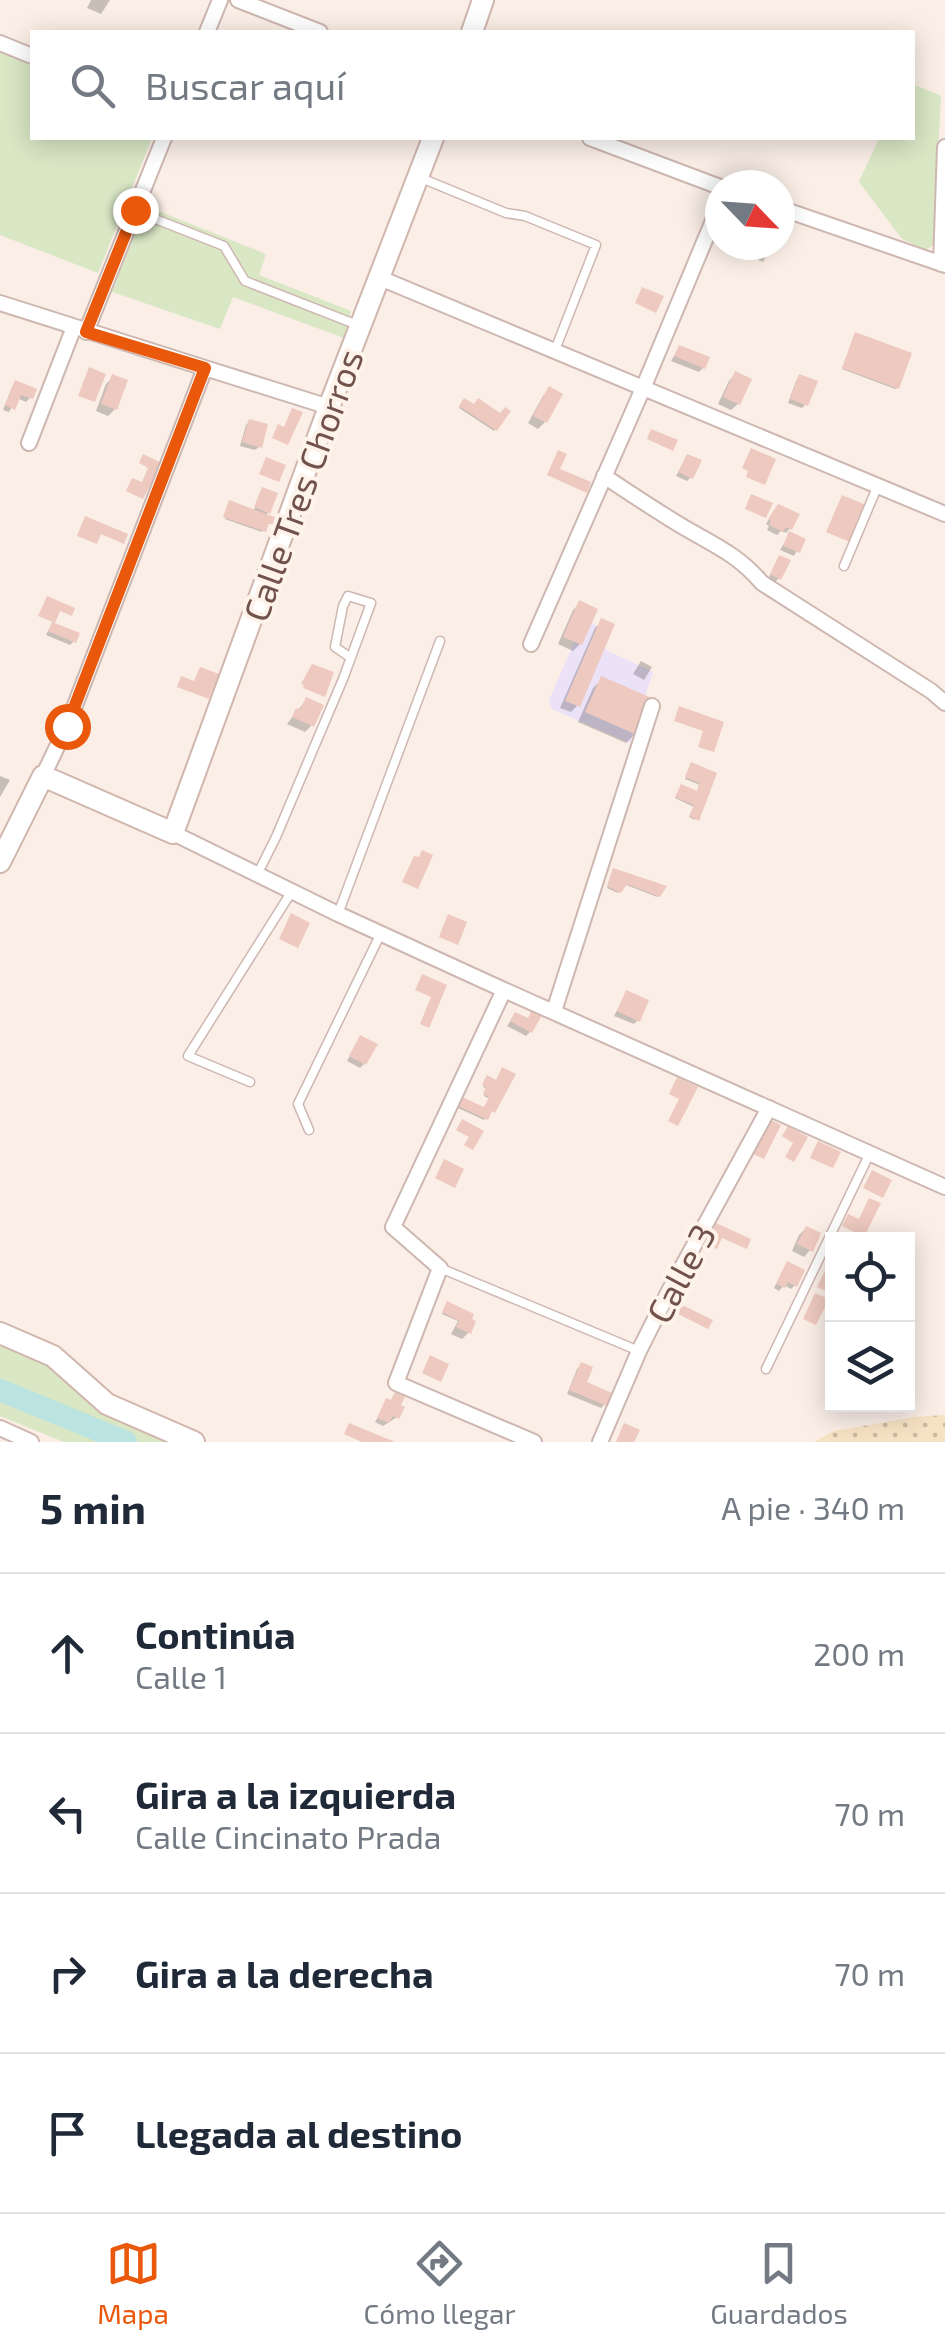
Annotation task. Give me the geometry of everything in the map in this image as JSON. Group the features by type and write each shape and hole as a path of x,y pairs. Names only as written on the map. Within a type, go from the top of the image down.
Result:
{"main road":[{"path":"473,30 483,0"},
{"name":"Calle Tres Chorros","path":"174,833 329,407 433,140"},
{"path":"0,862 43,776 174,833"},
{"path":"0,1333 53,1356 107,1404 194,1442"}],"street":[{"path":"208,30 220,0"},
{"path":"238,0 315,30"},
{"path":"0,43 30,55"},
{"path":"29,443 163,140"},
{"path":"595,140 705,181"},
{"path":"795,213 943,264 945,147"},
{"path":"532,644 705,240"},
{"path":"380,278 945,514"},
{"path":"0,303 329,407"},
{"path":"43,776 67,726 205,368"},
{"path":"604,476 738,559 762,582 945,703"},
{"path":"554,1011 652,706"},
{"path":"174,833 338,914 945,1188"},
{"path":"504,990 393,1227 440,1268 396,1382 534,1442"},
{"name":"Calle 3","path":"600,1442 669,1291 769,1108"},
{"path":"0,1428 31,1442"}],"lane":[{"path":"418,178 596,245 555,350"},
{"path":"135,210 224,246 245,281 361,326"},
{"path":"844,566 878,485"},
{"path":"258,874 351,658 371,602 348,596 342,606 335,647 351,658"},
{"path":"338,914 440,642"},
{"path":"250,1082 188,1056 292,891"},
{"path":"308,1130 298,1104 381,933"},
{"path":"766,1369 869,1155"},
{"path":"440,1268 639,1351"}],"shaded area":[{"path":"585,618 601,629 606,650 653,672 630,743 552,709 549,700"}],"green space":[{"path":"0,52 30,63 30,140 151,140 98,273 0,235"},
{"path":"915,85 941,96 933,245 926,250 902,239 859,182 878,140 915,140"},
{"path":"146,206 266,254 259,275 351,311 344,338 233,297 220,329 112,292"},
{"path":"0,1339 59,1362 178,1442 64,1442 0,1416"}],"sand":[{"path":"945,1415 945,1442 814,1442 834,1431"}],"building":[{"path":"642,287 664,296 656,313 635,303"},
{"path":"855,332 912,353 899,389 842,368"},
{"path":"679,345 710,357 705,369 674,356"},
{"path":"89,367 106,374 95,402 78,396"},
{"path":"735,371 752,379 740,405 723,397"},
{"path":"112,374 128,380 117,410 101,404"},
{"path":"799,374 818,381 808,406 790,399"},
{"path":"15,380 37,389 33,399 21,395 15,410 5,405"},
{"path":"549,386 563,394 547,423 533,416"},
{"path":"464,398 474,404 478,398 500,413 505,407 511,411 497,431 459,406"},
{"path":"292,408 303,412 288,445 272,438 278,424 284,427"},
{"path":"249,419 268,424 262,448 242,442"},
{"path":"651,429 678,440 673,451 647,439"},
{"path":"751,448 776,459 765,485 746,477 748,471 742,468"},
{"path":"558,450 567,454 560,469 591,482 587,493 547,475"},
{"path":"143,454 162,463 143,499 126,491 132,478 142,482 148,468 139,463"},
{"path":"687,454 702,460 693,479 678,472"},
{"path":"266,457 286,465 279,482 259,474"},
{"path":"262,487 278,493 270,514 254,507"},
{"path":"751,494 773,503 766,518 745,509"},
{"path":"842,495 866,505 850,542 826,532"},
{"path":"229,500 277,518 274,525 269,523 266,532 223,517"},
{"path":"778,504 800,514 792,530 786,527 783,532 769,525 768,519"},
{"path":"85,516 128,534 124,544 101,534 97,544 77,536"},
{"path":"789,531 806,539 800,553 783,546"},
{"path":"779,555 791,560 781,580 770,574"},
{"path":"47,596 75,608 72,616 60,611 55,623 38,616"},
{"path":"579,600 598,609 582,645 563,637"},
{"path":"601,618 615,624 580,707 565,701"},
{"path":"52,622 80,633 76,643 48,631"},
{"path":"312,664 334,672 325,697 301,684"},
{"path":"200,667 219,674 209,699 177,687 181,676 194,681"},
{"path":"601,676 654,699 637,735 585,712"},
{"path":"306,697 324,705 314,727 292,717"},
{"path":"679,706 724,722 714,752 698,747 703,731 674,721"},
{"path":"691,762 717,773 699,821 689,816 694,805 675,797 681,784 697,791 699,783 685,777"},
{"path":"422,850 433,855 418,889 402,882 414,856 419,857"},
{"path":"613,868 667,886 660,897 627,884 621,893 607,886"},
{"path":"291,913 310,923 298,948 279,939"},
{"path":"448,914 467,922 458,945 439,937"},
{"path":"422,974 447,985 429,1028 420,1024 431,997 415,990"},
{"path":"626,990 649,1000 640,1022 617,1011"},
{"path":"532,1010 542,1015 532,1033 510,1021 515,1012 528,1018"},
{"path":"360,1035 378,1044 366,1065 349,1056"},
{"path":"502,1067 516,1074 488,1120 458,1106 462,1097 484,1107 489,1097 483,1094 486,1087 482,1084 487,1075 496,1080"},
{"path":"677,1077 698,1087 678,1126 668,1121 679,1099 669,1094"},
{"path":"462,1119 484,1131 473,1150 464,1145 469,1137 456,1130"},
{"path":"769,1119 781,1125 764,1159 753,1154"},
{"path":"788,1126 808,1137 794,1162 785,1157 793,1143 782,1136"},
{"path":"818,1141 841,1152 833,1168 810,1158"},
{"path":"444,1159 464,1169 455,1188 435,1178"},
{"path":"872,1170 892,1180 883,1198 863,1188"},
{"path":"869,1198 881,1203 866,1232 842,1226 848,1214 859,1219"},
{"path":"716,1223 751,1239 747,1249 722,1238 717,1249 707,1245"},
{"path":"806,1226 821,1233 813,1252 797,1244"},
{"path":"787,1261 805,1270 797,1287 788,1282 785,1288 776,1284"},
{"path":"825,1270 825,1291 817,1287"},
{"path":"815,1293 825,1297 825,1307 816,1325 803,1319"},
{"path":"447,1301 474,1314 472,1319 476,1321 471,1334 456,1327 459,1321 442,1312"},
{"path":"678,1303 713,1320 708,1329 674,1312"},
{"path":"430,1355 449,1364 441,1382 422,1373"},
{"path":"581,1362 593,1367 587,1382 612,1393 607,1406 569,1390"},
{"path":"395,1392 405,1397 399,1419 393,1416 389,1423 377,1418 386,1398 391,1400"},
{"path":"349,1423 395,1442 362,1442 344,1434"},
{"path":"624,1423 640,1430 634,1442 616,1442"}],"waterway":[{"path":"0,1390 126,1442"}],"route":[{"path":"67,726 205,368 86,332 135,210"}]}
